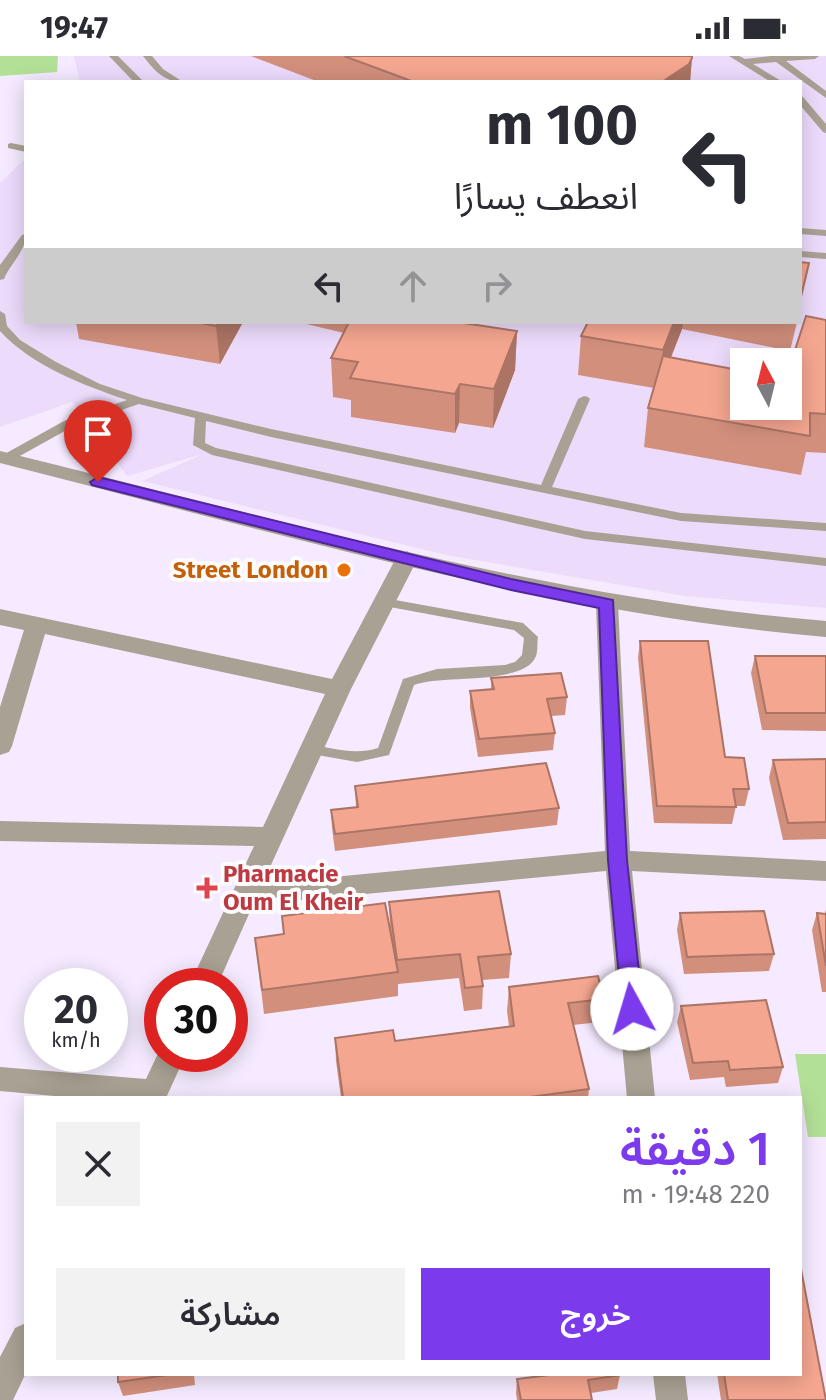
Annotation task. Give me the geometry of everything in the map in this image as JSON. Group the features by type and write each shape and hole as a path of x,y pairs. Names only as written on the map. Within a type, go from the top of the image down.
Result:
{"street":[{"path":"3,458 511,585 607,604 768,625 826,629"},
{"path":"211,968 339,689 407,558"},
{"path":"607,604 618,860 641,1096"},
{"path":"0,617 339,689"},
{"path":"0,746 36,627"},
{"path":"0,831 270,837"},
{"path":"250,885 302,890 618,860 826,871"},
{"path":"0,1079 152,1095 163,1072"},
{"path":"0,1391 24,1343"},
{"path":"669,1376 672,1400"}],"lane":[{"path":"113,56 137,80"},
{"path":"147,56 160,71 175,80"},
{"path":"733,56 775,80"},
{"path":"746,62 815,56"},
{"path":"775,58 826,95"},
{"path":"802,101 826,130"},
{"path":"11,146 24,149"},
{"path":"802,231 826,233"},
{"path":"0,277 2,269 24,240"},
{"path":"802,254 826,256"},
{"path":"1,322 16,342 52,364 96,386 138,400 271,433 681,517 826,527"},
{"path":"545,490 584,399"},
{"path":"3,458 68,424 138,400"},
{"path":"201,414 199,445 212,451 585,535 826,562"},
{"path":"311,749 345,757 372,756 384,751 408,682 428,675 516,669 529,657 531,637 518,626 384,602"}],"shaded area":[{"path":"74,56 826,56 826,608 685,596 446,555 142,481 203,454 127,476 72,402 0,427 0,183 24,160 24,324 802,324 802,80 80,80"}],"green space":[{"path":"0,56 58,56 57,72 0,76"},
{"path":"795,1054 826,1054 826,1137 808,1137"}],"building":[{"path":"344,56 692,56 689,64 665,80 409,80"},
{"path":"802,262 809,263 802,293"},
{"path":"806,316 826,320 826,414 810,413 810,436 648,408 663,356 730,368 730,420 802,420 802,348 796,348"},
{"path":"348,324 470,324 517,331 494,389 460,384 455,394 350,378 358,362 331,358"},
{"path":"587,324 673,324 663,350 581,336"},
{"path":"640,641 708,641 725,757 744,758 749,789 733,789 736,807 657,806"},
{"path":"755,656 826,656 826,713 766,713"},
{"path":"561,673 567,697 547,699 555,733 479,739 470,691 494,689 491,678"},
{"path":"826,759 826,822 788,823 773,760"},
{"path":"546,763 559,808 335,834 331,810 358,807 355,786"},
{"path":"499,891 511,954 478,957 483,986 465,988 460,954 397,960 389,902"},
{"path":"385,903 398,972 262,990 255,938 284,934 282,916"},
{"path":"764,911 774,954 687,957 680,913"},
{"path":"817,913 826,914 826,966"},
{"path":"598,976 604,999 568,1003 589,1089 538,1096 343,1096 335,1038 393,1030 395,1041 514,1026 509,987"},
{"path":"766,1000 783,1067 730,1070 728,1061 693,1063 681,1006"},
{"path":"802,1274 826,1400 728,1400 724,1376 802,1376"},
{"path":"118,1376 160,1376 118,1382"},
{"path":"614,1376 588,1380 592,1400 521,1400 517,1379"}],"place":[{"name":"Street London","path":"344,570"},
{"name":"Pharmacie Oum El Kheir","path":"207,888"}],"route":[{"path":"98,482 511,585 607,604 618,860 632,1009"}]}
